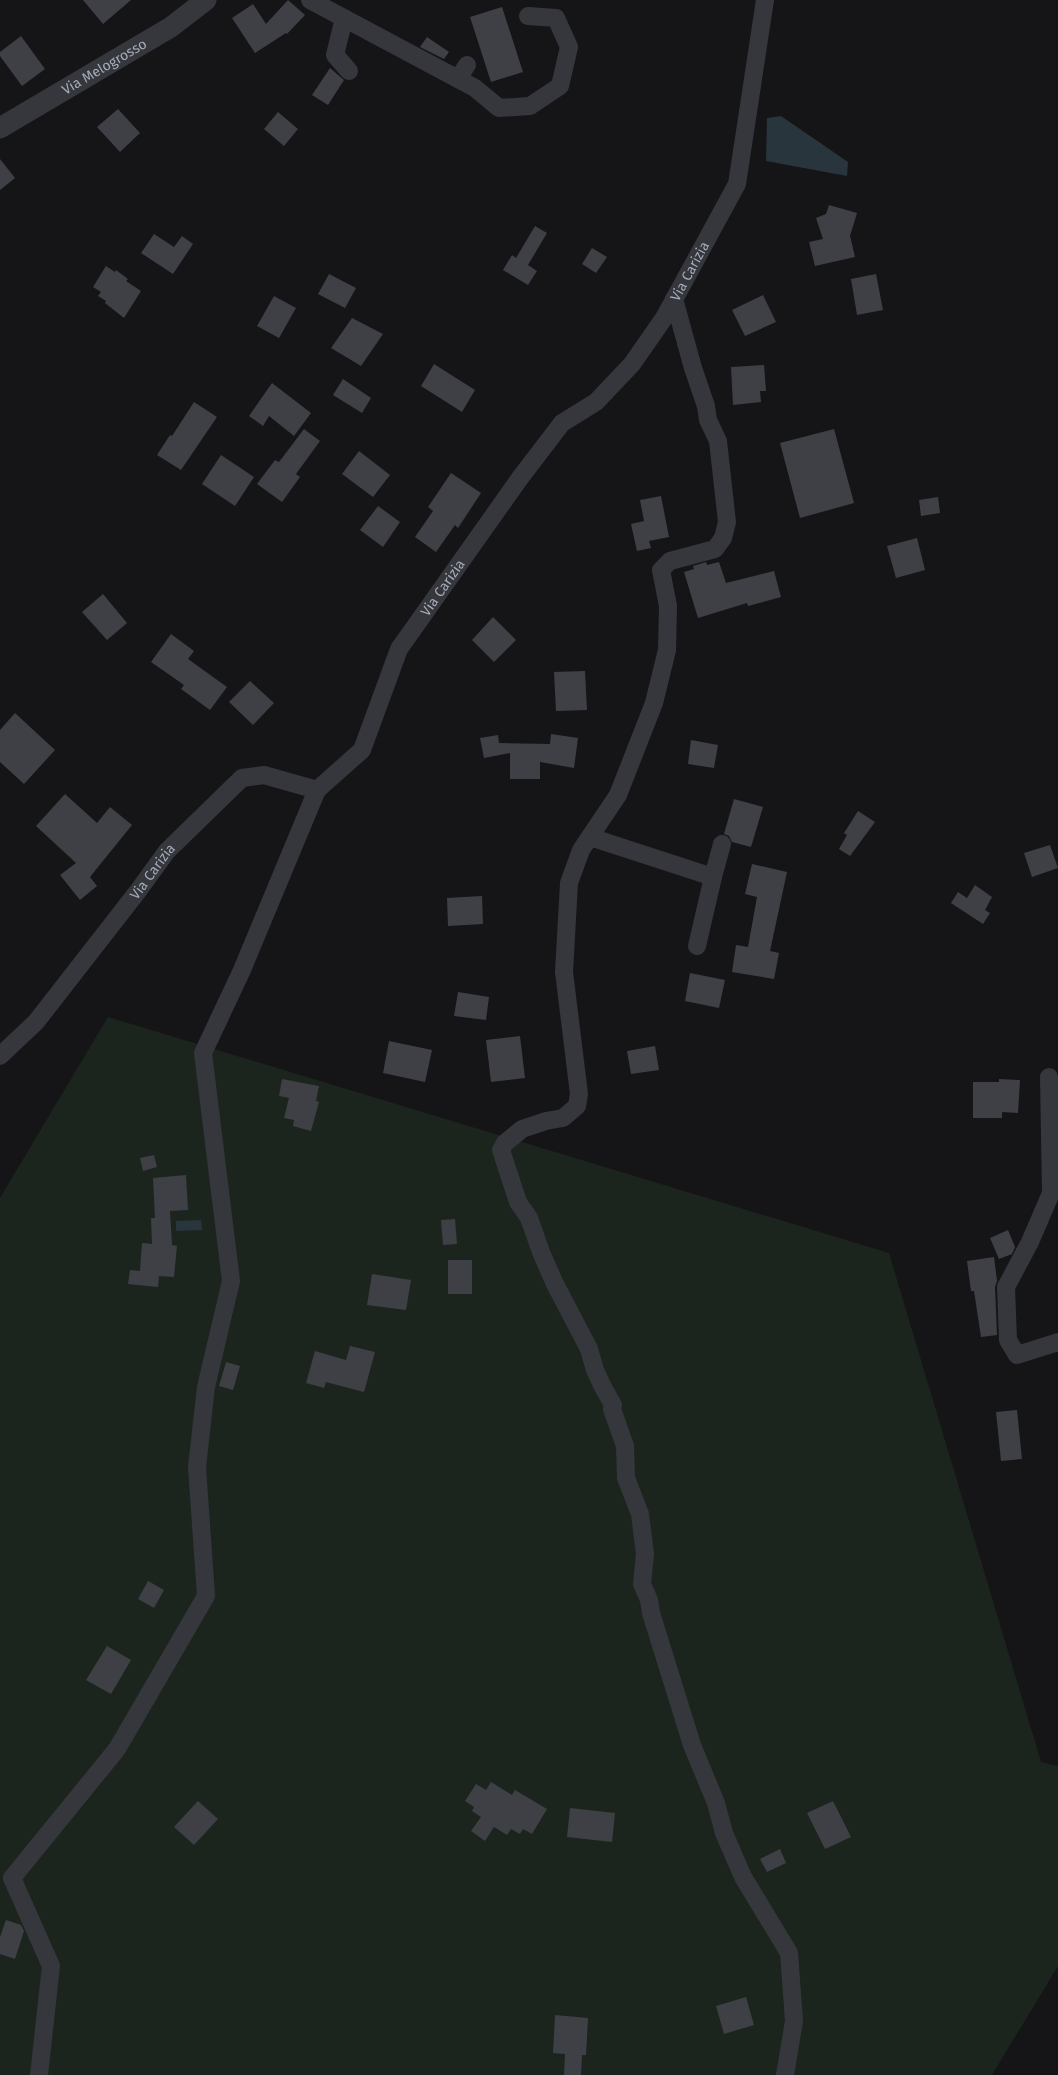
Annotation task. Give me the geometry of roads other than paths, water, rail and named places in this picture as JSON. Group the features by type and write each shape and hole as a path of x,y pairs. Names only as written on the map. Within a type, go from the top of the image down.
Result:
{"street":[{"name":"Via Melogrosso","path":"0,128 170,27 206,0"},
{"path":"310,0 344,18 462,72 474,88 499,108 530,106 560,86 569,47 556,18 528,16"},
{"name":"Via Carizia","path":"0,1056 36,1022 138,892 167,851 242,778 264,775 317,790 362,750 399,649 520,478 562,423 596,402 632,364 664,318 737,184 765,0"},
{"path":"344,18 335,55 349,71"},
{"path":"674,299 693,368 706,406 708,420 718,441 727,522 723,538 715,549 670,561 661,570 668,606 667,650 654,703 618,795 581,850 569,883 564,972 579,1094 577,1106 569,1111 564,1118 546,1121 522,1129 505,1143 502,1150 518,1202 529,1218 554,1282 588,1349 595,1370 613,1405 612,1409 625,1446 626,1478 640,1514 645,1554 642,1584 649,1600 651,1613 694,1752 743,1877 789,1954 794,2021 785,2075"},
{"path":"39,2075 50,1966 12,1878 117,1749 206,1596 197,1467 206,1387 230,1281 203,1053 242,970 317,790"},
{"path":"590,837 713,877"},
{"path":"697,946 722,844"},
{"path":"1049,1077 1051,1193 1030,1242 1006,1287 1008,1340 1017,1355 1058,1342"}]}
